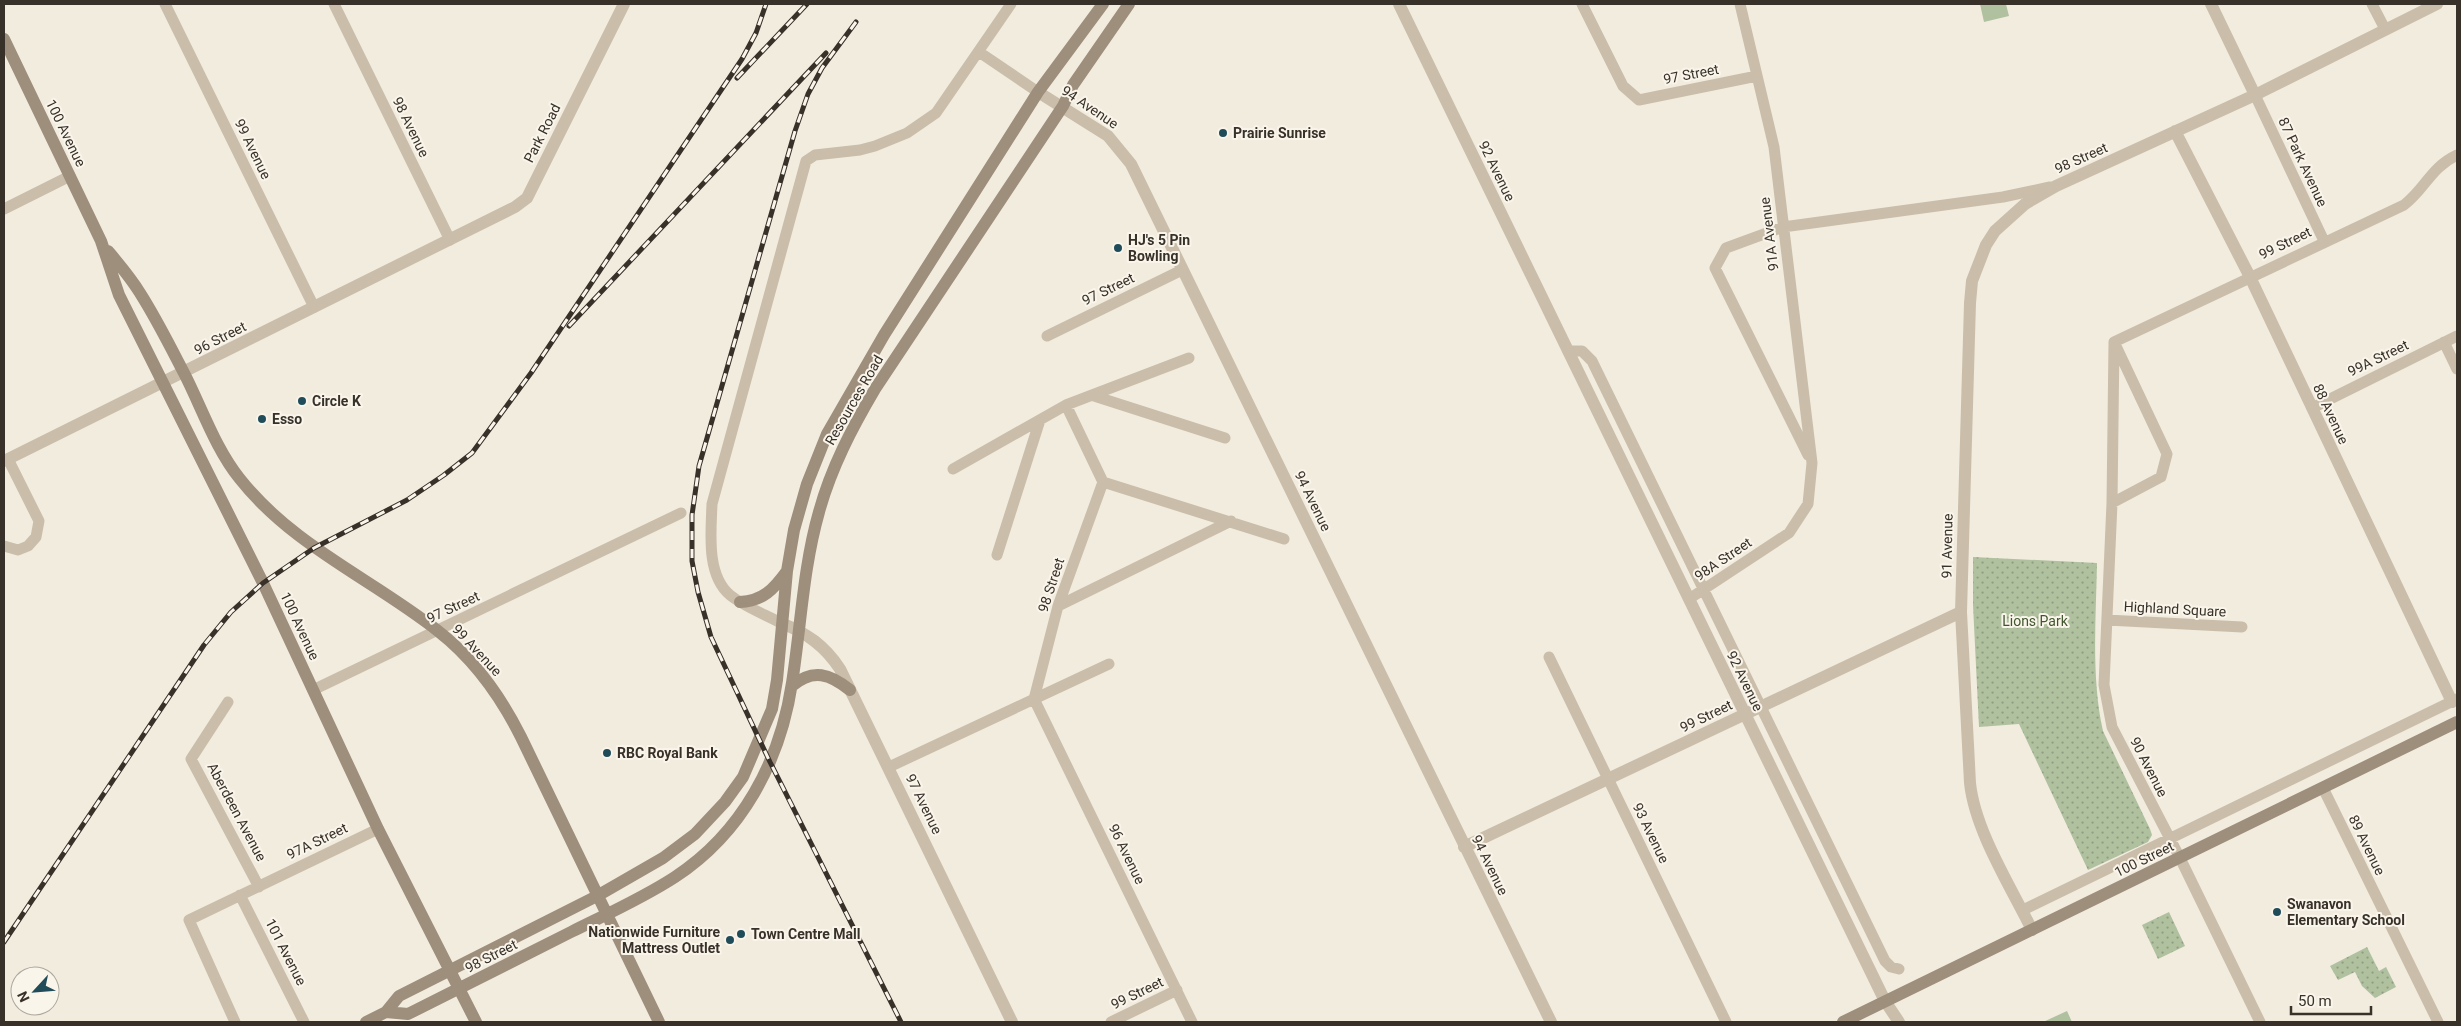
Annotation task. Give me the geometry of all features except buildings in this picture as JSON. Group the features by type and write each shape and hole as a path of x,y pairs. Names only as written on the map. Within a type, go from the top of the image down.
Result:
{"main road":[{"name":"Resources Road","path":"597,896 663,858 695,834 725,802 743,776 772,709 777,680 787,571 794,530 807,484 837,414 884,335 1038,92 1103,4"},
{"name":"Resources Road","path":"606,914 664,884 691,866 709,851 735,822 757,790 770,762 792,686 809,557 819,512 848,437 875,389 1063,106 1073,86 1129,4"},
{"name":"100 Avenue","path":"4,39 101,240 119,295 263,583 378,829 476,1022"},
{"name":"100 Avenue","path":"101,240 140,292 184,373"},
{"name":"99 Avenue","path":"184,373 220,448 240,479 263,505 285,526 314,548 438,631 473,664 511,716 659,1022"},
{"path":"740,602 763,597 775,588 787,571"},
{"path":"792,686 804,677 816,674 834,678 850,690"},
{"name":"100 Street","path":"1843,1022 2457,722"},
{"name":"98 Street","path":"366,1022 386,1012 399,996 597,896"},
{"name":"98 Street","path":"386,1012 408,1014 606,914"}],"street":[{"name":"99 Avenue","path":"165,4 314,307"},
{"name":"98 Avenue","path":"334,4 450,240"},
{"name":"98 Avenue","path":"341,4 346,27"},
{"name":"Park Road","path":"450,240 515,207 527,198 624,4"},
{"path":"781,623 740,602 725,590 714,566 711,541 712,504 806,161 815,155 860,150 875,146 922,124 943,106 1011,4"},
{"name":"92 Avenue","path":"1399,4 1885,1001 1899,1022"},
{"name":"97 Street","path":"1582,4 1623,86 1639,100 1757,76"},
{"name":"91A Avenue","path":"1740,4 1774,147 1812,463 1808,504 1789,532 1773,543"},
{"path":"2211,4 2255,95"},
{"path":"2372,4 2385,29"},
{"name":"98 Street","path":"1812,463 1715,268 1726,248 1784,227 2003,197 2056,186 2255,95 2437,4"},
{"name":"94 Avenue","path":"979,52 1108,136 1131,164 1551,1022"},
{"name":"87 Park Avenue","path":"2255,95 2324,241"},
{"name":"88 Avenue","path":"2175,131 2250,277 2456,704"},
{"name":"99 Street","path":"2114,342 2324,241 2404,205 2436,167 2457,155"},
{"path":"4,209 70,176"},
{"name":"91 Avenue","path":"2032,930 1983,830 1971,794 1961,612 1961,547 1972,281 1976,264 1995,231 2026,204 2056,186"},
{"name":"96 Street","path":"6,460 163,384 450,240"},
{"name":"97 Street","path":"1047,336 1182,270"},
{"name":"99A Street","path":"2312,408 2457,336"},
{"path":"2112,503 2161,477 2167,454 2114,342"},
{"name":"90 Avenue","path":"2114,342 2112,503 2104,685 2112,727 2170,838 2260,1022"},
{"path":"2444,342 2457,369"},
{"name":"92 Avenue","path":"1568,351 1582,351 1592,361 1885,961 1891,967 1899,969"},
{"path":"953,469 1066,404 1094,396 1189,358"},
{"path":"1094,396 1225,438"},
{"path":"1066,404 1103,482 1284,539"},
{"path":"997,555 1040,420"},
{"path":"4,546 18,550 28,546 38,530 39,521 6,460"},
{"name":"98 Street","path":"1034,700 1058,606 1103,482"},
{"name":"97 Street","path":"313,690 606,551 681,513"},
{"path":"1058,606 1231,521"},
{"name":"98A Street","path":"1689,599 1773,543"},
{"name":"99 Street","path":"1464,847 1961,612"},
{"name":"Highland Square","path":"2106,620 2242,627"},
{"name":"97 Avenue","path":"781,623 800,630 828,652 850,690 889,767 1012,1022"},
{"name":"93 Avenue","path":"1549,657 1726,1022"},
{"path":"889,767 1109,664"},
{"name":"96 Avenue","path":"1034,700 1192,1022"},
{"name":"Aberdeen Avenue","path":"228,702 191,758 259,887"},
{"name":"100 Street","path":"2023,910 2170,838 2456,704"},
{"name":"89 Avenue","path":"2323,788 2438,1022"},
{"name":"97A Street","path":"235,1022 189,920 378,829"},
{"name":"101 Avenue","path":"240,896 304,1022"},
{"name":"99 Street","path":"1110,1022 1177,990"}],"green space":[{"path":"1980,4 2006,4 2009,16 1984,22"},
{"name":"Lions Park","path":"1973,557 2097,563 2095,648 2099,711 2103,731 2150,829 2152,835 2148,842 2088,870 2019,724 1979,727 1973,605"},
{"path":"2169,912 2185,946 2158,959 2142,925"},
{"path":"2367,947 2379,971 2386,967 2396,987 2375,998 2362,986 2355,972 2338,980 2330,966"},
{"path":"2067,1011 2072,1022 2043,1022"}],"railway":[{"path":"4,942 204,645 231,612 263,583 314,548 407,500 472,453 531,373 742,59 756,33 766,4"},
{"path":"737,78 807,4"},
{"path":"856,22 822,68 808,94 795,131 699,466 692,515 692,561 698,592 711,637 770,762 901,1022"},
{"path":"569,326 826,53"}],"place":[{"name":"Prairie Sunrise","path":"1223,133"},
{"name":"HJ's 5 Pin Bowling","path":"1118,248"},
{"name":"Circle K","path":"302,401"},
{"name":"Esso","path":"262,419"},
{"name":"RBC Royal Bank","path":"607,753"},
{"name":"Swanavon Elementary School","path":"2277,912"},
{"name":"Town Centre Mall","path":"741,934"},
{"name":"Nationwide Furniture Mattress Outlet","path":"730,940"}]}
